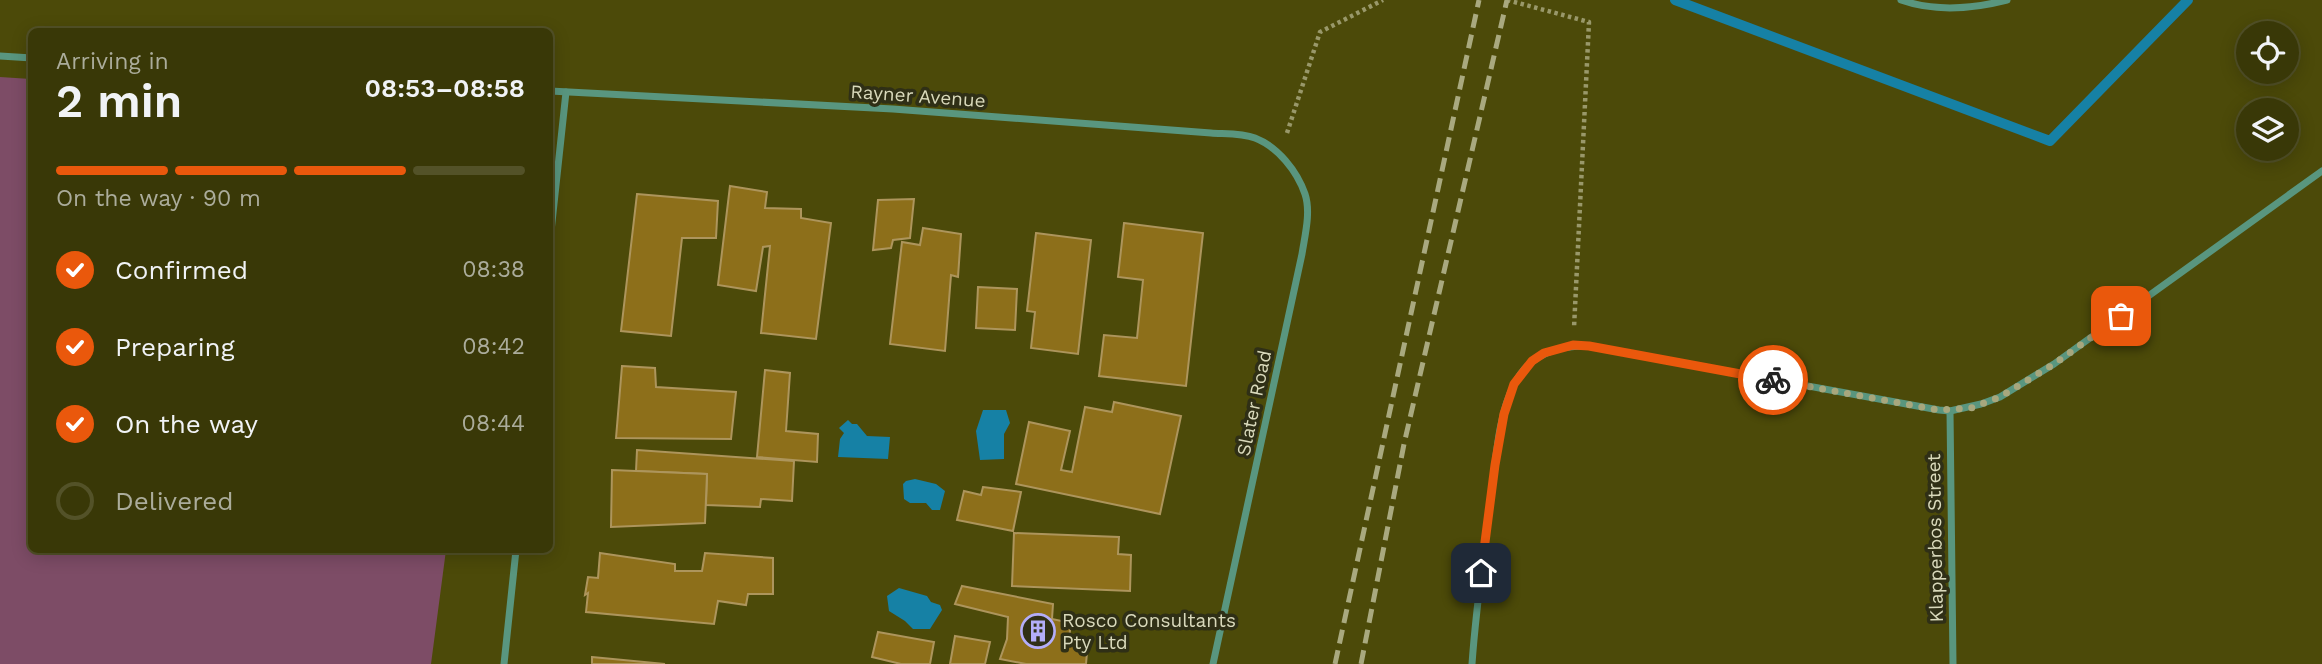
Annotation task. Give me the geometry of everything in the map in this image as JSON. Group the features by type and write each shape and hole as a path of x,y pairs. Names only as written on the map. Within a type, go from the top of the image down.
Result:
{"street":[{"path":"1901,0 1939,8 1986,5 2007,0"},
{"path":"0,57 28,58"},
{"name":"Rayner Avenue","path":"553,90 892,109 1211,133 1254,138 1280,154"},
{"path":"553,214 566,92"},
{"name":"Slater Road","path":"1213,664 1307,222 1305,195 1294,172 1280,154"},
{"path":"1472,664 1495,465 1508,401 1514,384 1532,361 1544,353 1573,345 1589,346 1950,411 1971,408 2000,397 2054,364 2322,171"},
{"name":"Klapperbos Street","path":"1950,411 1952,664"},
{"path":"504,664 516,553"}],"path":[{"path":"1280,154 1320,32 1383,0"},
{"path":"1507,0 1589,22 1573,345"}],"shaded area":[{"path":"0,77 28,79 28,553 446,553 431,664 0,664"}],"water":[{"path":"983,410 1006,410 1010,423 1004,434 1004,459 980,460 976,431"},
{"path":"848,420 857,424 867,436 890,437 888,459 838,457 840,439 844,433 839,428"},
{"path":"915,479 936,484 945,491 940,510 932,510 926,503 910,503 904,499 903,484"},
{"path":"899,588 927,596 931,602 940,605 942,610 930,629 913,629 889,611 887,596"}],"building":[{"path":"730,186 767,192 765,208 801,209 801,218 831,223 816,339 761,333 770,246 763,247 756,291 718,285"},
{"path":"637,194 718,201 716,238 682,238 671,336 621,331"},
{"path":"914,199 910,238 893,240 891,248 873,250 878,200"},
{"path":"1124,223 1203,233 1186,386 1099,376 1104,335 1137,338 1143,280 1118,277"},
{"path":"923,228 961,234 958,277 951,275 945,351 890,344 902,242 920,245"},
{"path":"1036,233 1091,240 1078,354 1031,348 1035,312 1027,311"},
{"path":"978,287 1017,289 1015,330 976,328"},
{"path":"622,366 655,368 656,387 736,392 731,439 616,438"},
{"path":"765,370 790,373 786,431 818,434 817,462 757,457"},
{"path":"1114,402 1181,416 1160,514 1016,484 1029,422 1070,431 1061,470 1072,472 1085,407 1112,412"},
{"path":"637,450 794,461 792,501 761,499 760,507 706,505 707,474 636,471"},
{"path":"612,470 707,474 705,523 611,527"},
{"path":"983,487 1021,492 1013,531 957,520 964,491 981,495"},
{"path":"1014,533 1119,537 1118,554 1131,555 1130,591 1012,586"},
{"path":"600,553 675,564 675,571 702,571 705,553 773,558 773,594 748,594 746,605 718,601 714,624 586,612 588,577 598,578"},
{"name":"Rosco Consultants Pty Ltd","path":"962,586 1053,604 1052,619 1071,623 1069,638 1088,641 1086,664 1026,664 1000,659 1007,639 1008,617 955,604"},
{"path":"878,632 934,642 930,664 901,664 872,657"},
{"path":"955,636 990,642 985,664 950,664"},
{"path":"592,657 665,664 592,664"}],"waterway":[{"path":"1675,0 2050,141 2188,0"}],"railway":[{"path":"1335,664 1479,0"},
{"path":"1361,664 1404,444 1507,0"}],"way so far":[{"path":"1773,380 1938,410 1971,408 2000,397 2054,364 2121,316"}],"place":[{"name":"Rosco Consultants Pty Ltd","path":"1038,631"}],"route":[{"path":"1481,573 1504,414 1514,384 1532,361 1544,353 1573,345 1589,346 1773,380"}]}
